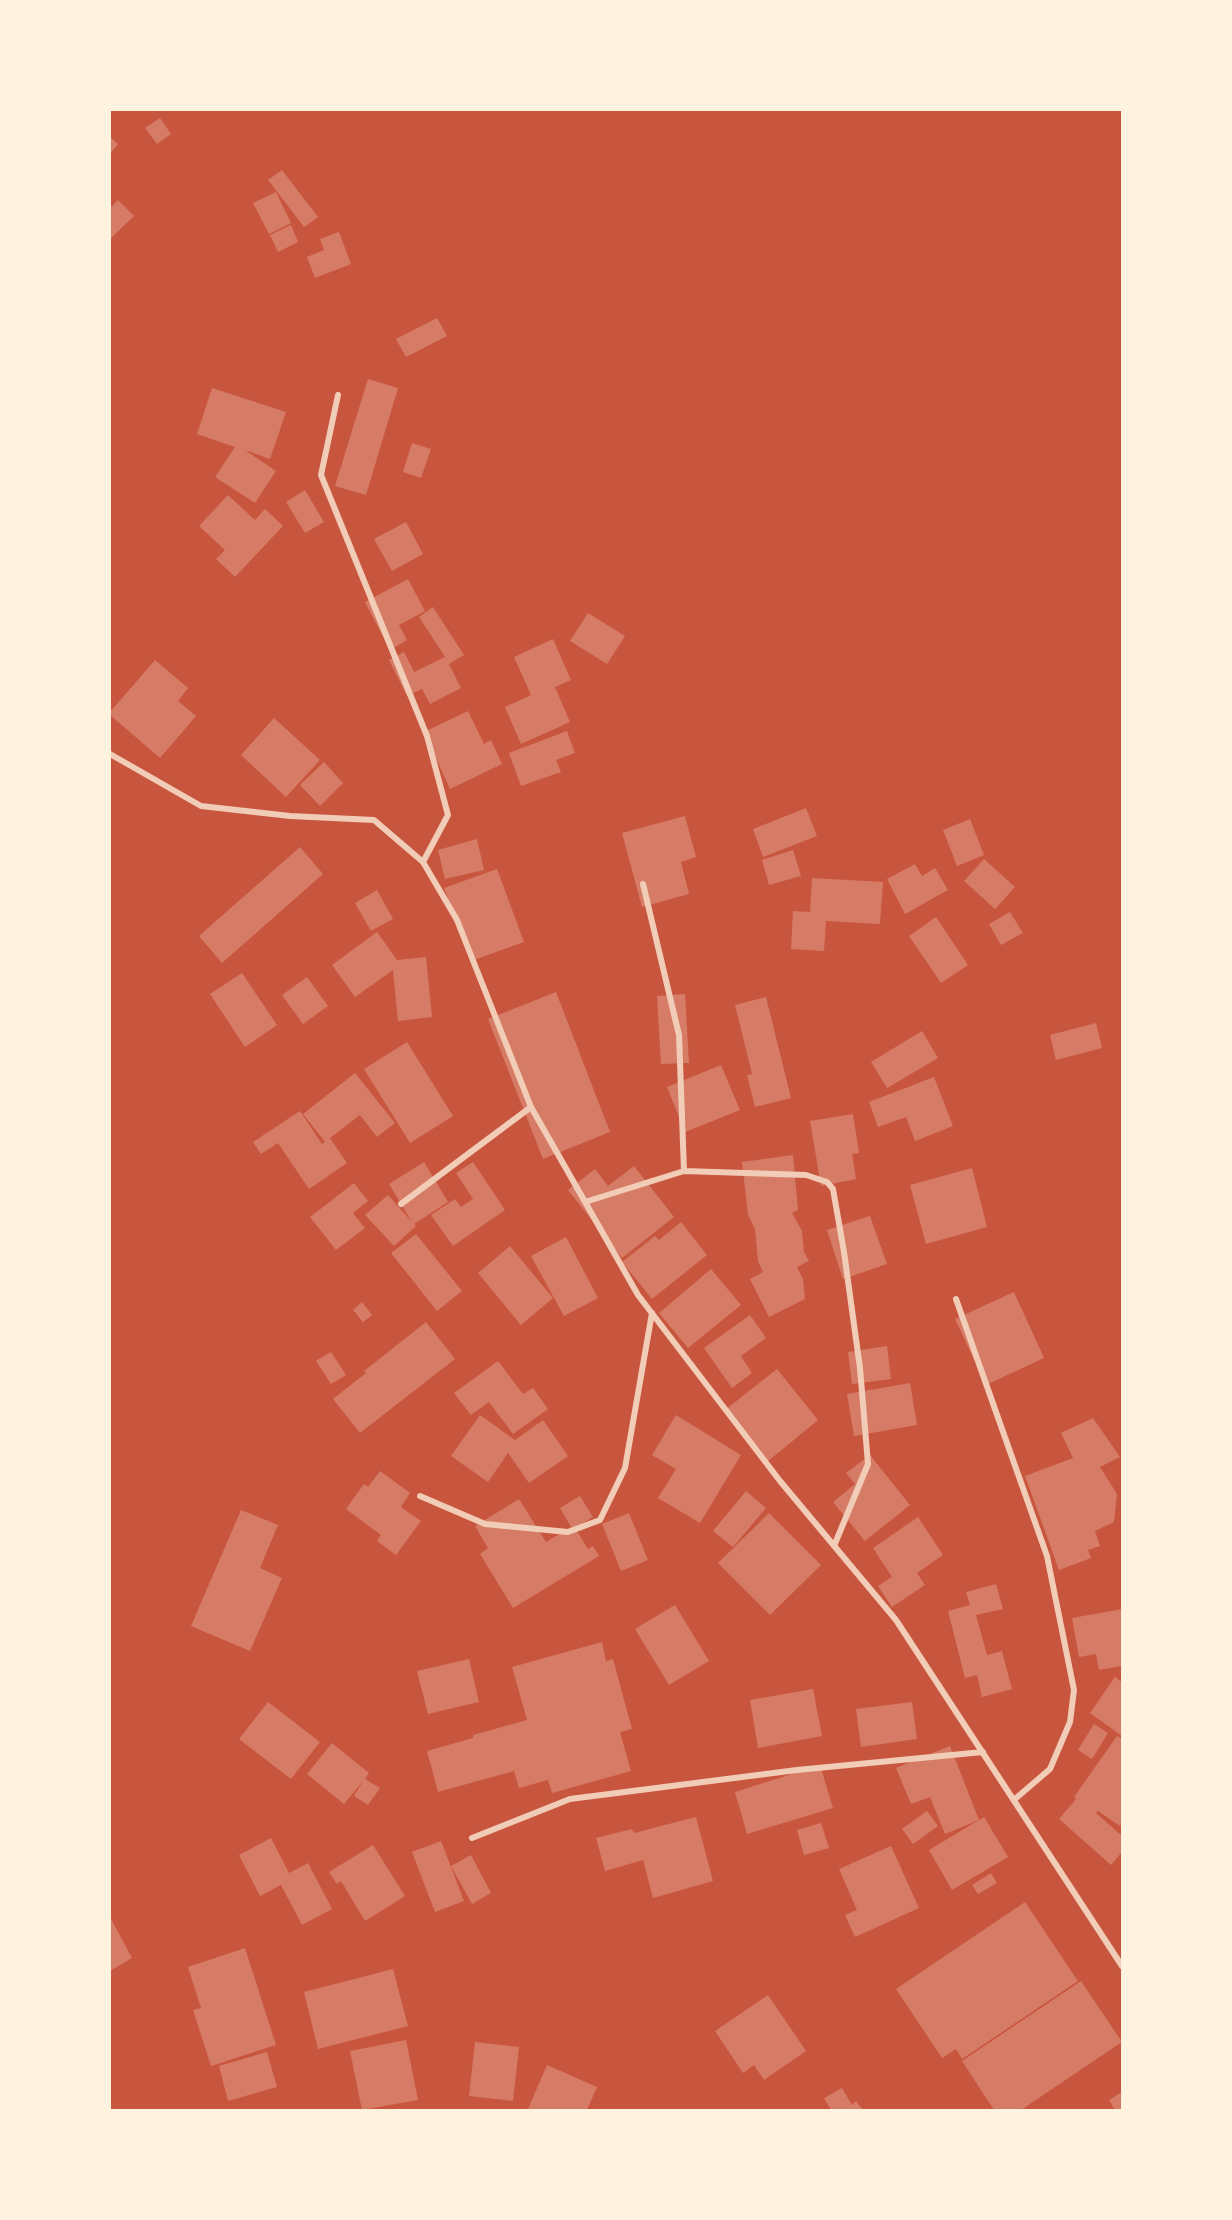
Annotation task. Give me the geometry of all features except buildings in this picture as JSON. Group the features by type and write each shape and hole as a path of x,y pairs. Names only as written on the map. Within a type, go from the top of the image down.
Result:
{"street":[{"path":"338,395 321,476 427,736 448,815 423,862"},
{"path":"110,754 201,806 290,816 374,820 423,862 457,920 531,1107 638,1295 780,1481 896,1620 1122,1966"},
{"path":"643,884 679,1035 684,1171"},
{"path":"401,1204 531,1107"},
{"path":"585,1202 684,1171 806,1175 827,1182 833,1189 860,1368 868,1464 834,1546"},
{"path":"956,1299 1047,1556 1074,1690 1070,1722 1050,1769 1015,1799"},
{"path":"420,1496 485,1524 568,1532 600,1520 625,1468 652,1313"},
{"path":"472,1838 570,1799 797,1770 983,1752"}]}
